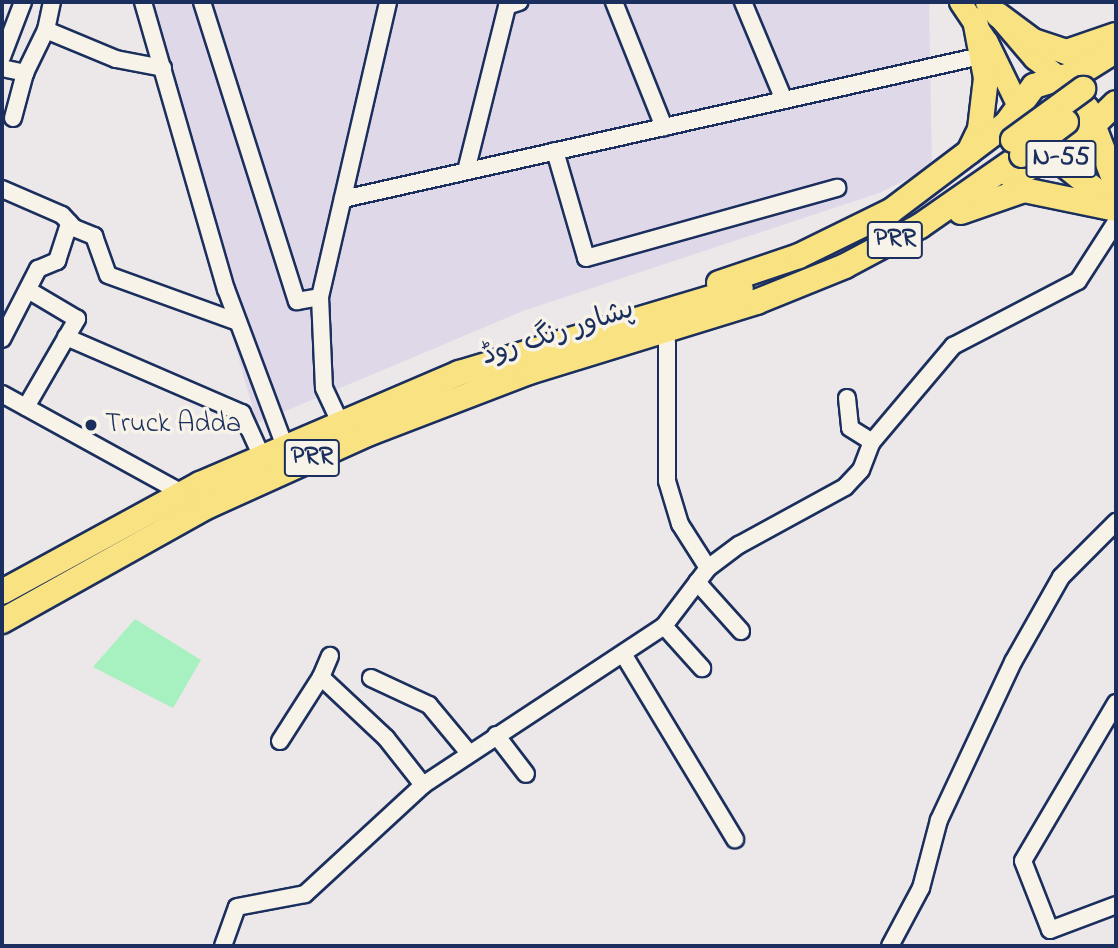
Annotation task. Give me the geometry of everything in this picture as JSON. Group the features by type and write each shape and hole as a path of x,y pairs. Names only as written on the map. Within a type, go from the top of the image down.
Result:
{"highway":[{"path":"966,158 985,103 982,23 1066,52 1116,35"},
{"path":"1116,50 1083,71 1059,76 1034,86 1019,108 966,158 930,187 842,237 655,306 638,330 667,342 810,295 911,246 1052,154 1075,143 1116,103"},
{"name":"پشاور رنگ روڈ","path":"754,294 903,217 1116,65"},
{"name":"N-55","path":"1059,76 1079,96 1093,124 1115,200"},
{"name":"پشاور رنگ روڈ","path":"2,592 182,493 459,373 638,330 845,267 920,226 1116,83"},
{"name":"N-55","path":"1019,108 1031,135 1052,154 1115,200"},
{"path":"961,212 1024,190 1115,200 1116,152"},
{"name":"پشاور رنگ روڈ","path":"2,621 113,555 264,478 638,330"}],"main road":[{"name":"N-55","path":"982,23 1059,76"},
{"name":"N-55","path":"982,23 1019,108"}],"street":[{"path":"2,57 23,2"},
{"path":"13,118 25,73 46,30 52,2"},
{"path":"143,2 238,322 285,447"},
{"path":"202,2 297,301 320,297"},
{"path":"340,423 324,388 320,297 388,2"},
{"path":"466,171 507,6 519,2"},
{"path":"614,2 664,127"},
{"path":"743,2 784,100"},
{"path":"343,198 784,100 982,23"},
{"path":"46,30 116,59 163,68"},
{"path":"2,68 25,73"},
{"path":"555,151 586,258 837,188"},
{"path":"2,189 94,236 108,275 238,322"},
{"path":"223,946 237,907 305,894 423,785 468,752 625,657 664,626 708,568 738,544 845,487 861,470 872,442 953,346 1078,281 1115,200"},
{"path":"2,339 38,269 57,261 69,223"},
{"path":"26,407 77,319 27,290"},
{"path":"66,337 242,414 262,457"},
{"path":"667,342 667,481 680,524 708,568"},
{"path":"2,394 182,493"},
{"path":"847,398 850,428 872,442"},
{"path":"890,946 908,916 939,820 1013,662 1061,576 1116,522"},
{"path":"696,582 741,631"},
{"path":"664,626 702,668"},
{"path":"280,741 321,677 330,656"},
{"path":"625,657 734,839"},
{"path":"321,677 386,738 423,785"},
{"path":"370,678 443,716 468,752"},
{"path":"1116,704 1023,861 1050,930 1116,905"},
{"path":"496,735 526,774"},
{"path":"906,946 908,916"}],"shaded area":[{"path":"138,2 929,2 932,167 879,193 523,311 257,423"}],"green space":[{"path":"135,619 201,660 173,708 93,667"}],"place":[{"name":"Truck Adda","path":"91,425"}]}
